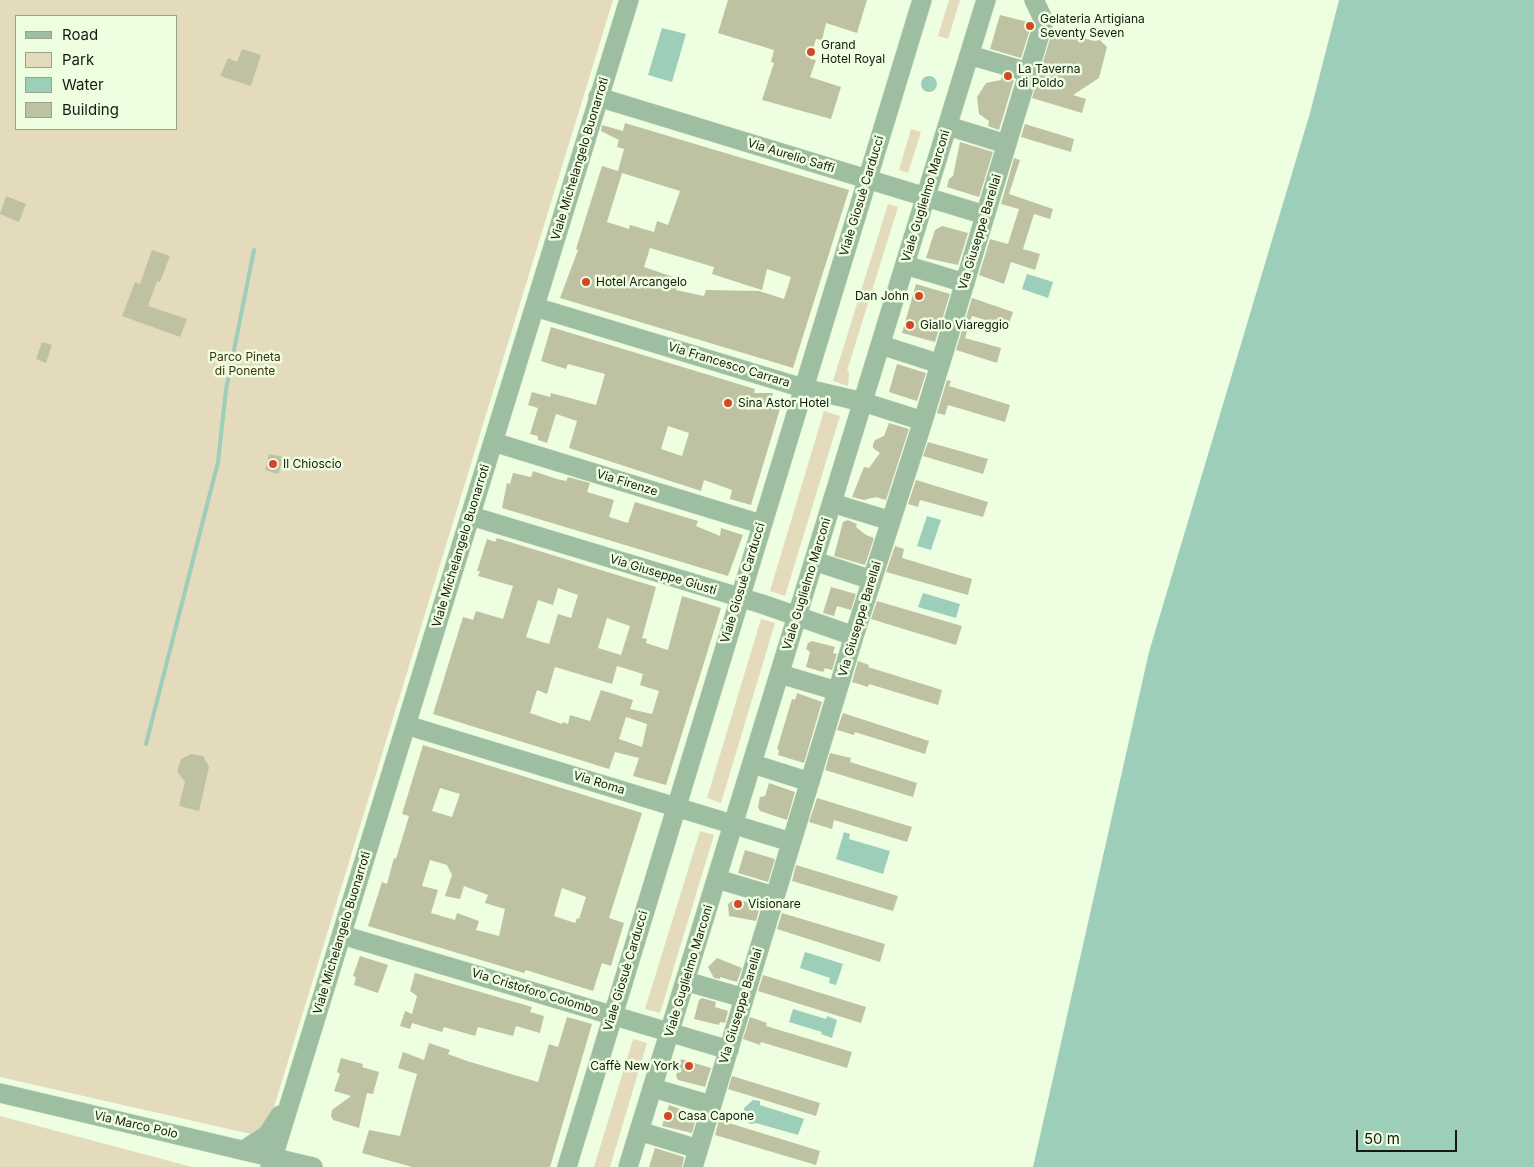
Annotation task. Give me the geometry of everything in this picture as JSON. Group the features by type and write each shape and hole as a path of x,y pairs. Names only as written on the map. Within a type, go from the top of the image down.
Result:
{"street":[{"name":"Viale Michelangelo Buonarroti","path":"271,1162 629,0"},
{"name":"Viale Giosuè Carducci","path":"567,1167 761,524 922,0"},
{"name":"Viale Guglielmo Marconi","path":"628,1167 986,0"},
{"name":"Via Giuseppe Barellai","path":"692,1167 854,636 923,421 1044,21 1031,1"},
{"path":"970,55 1028,72"},
{"name":"Via Aurelio Saffi","path":"598,97 985,215"},
{"path":"948,126 1006,144"},
{"path":"905,265 965,283"},
{"name":"Via Francesco Carrara","path":"535,306 804,388 864,402 923,421"},
{"path":"881,345 940,364"},
{"name":"Via Firenze","path":"493,442 761,524"},
{"path":"832,503 891,521"},
{"name":"Via Giuseppe Giusti","path":"471,516 797,616 854,636"},
{"path":"814,561 872,580"},
{"path":"780,674 838,691"},
{"name":"Via Roma","path":"406,725 791,842"},
{"path":"753,764 810,782"},
{"path":"717,879 774,896"},
{"name":"Via Cristoforo Colombo","path":"342,935 729,1050"},
{"path":"685,981 744,998"},
{"path":"653,1088 711,1105"},
{"name":"Via Marco Polo","path":"0,1092 244,1150 271,1162 313,1167"},
{"name":"Viale Michelangelo Buonarroti","path":"244,1150 267,1135 294,1092"},
{"path":"639,1130 698,1149"}],"green space":[{"name":"Parco Pineta di Ponente","path":"0,0 613,0 270,1120 255,1135 0,1077"},
{"path":"949,0 960,0 948,39 938,36"},
{"path":"911,129 921,132 908,173 899,170"},
{"path":"888,204 898,207 847,371 849,372 848,386 833,381"},
{"path":"824,411 840,416 785,596 770,591"},
{"path":"761,619 775,623 721,803 707,798"},
{"path":"700,831 714,835 660,1013 645,1009"},
{"path":"633,1039 647,1043 610,1167 594,1167"},
{"path":"0,1116 192,1167 0,1167"}],"water":[{"path":"1339,0 1534,0 1534,1167 1033,1167 1149,652 1310,113"},
{"path":"662,28 686,34 672,82 648,75"},
{"path":"929,76 937,84 929,92 921,84"},
{"path":"1027,274 1053,282 1048,298 1022,289"},
{"path":"927,516 941,520 931,550 917,546"},
{"path":"923,593 960,604 956,618 918,607"},
{"path":"844,832 850,834 849,839 890,851 883,874 836,859"},
{"path":"805,952 843,964 836,985 829,983 830,978 800,968"},
{"path":"793,1009 826,1019 827,1016 837,1020 832,1038 821,1034 822,1032 789,1022"},
{"path":"753,1100 760,1101 760,1105 804,1119 798,1135 756,1123 751,1124 746,1121 744,1108"}],"building":[{"path":"728,0 867,0 857,33 826,23 822,40 816,39 810,59 816,60 810,77 841,87 831,119 762,100 774,63 771,62 774,50 718,33"},
{"path":"1000,15 1032,23 1021,58 990,49"},
{"path":"1053,29 1094,41 1100,40 1107,47 1099,78 1073,95 1086,99 1082,113 1032,98"},
{"path":"242,49 261,55 251,86 220,76 228,58 237,62"},
{"path":"1002,76 1014,80 999,130 988,126 989,121 979,114 977,97 986,83 1001,80"},
{"path":"625,123 849,190 793,368 560,298 578,250 576,249 602,166 618,171 624,149 617,147 619,140 601,131 602,125 623,131","holes":["622,173 680,191 668,225 657,221 654,232 630,225 629,229 607,222","650,248 714,267 712,274 762,290 767,269 791,277 784,299 759,291 706,290 704,296 676,290 679,279 644,267"]},
{"path":"1025,124 1074,139 1071,152 1021,137"},
{"path":"960,142 993,152 979,197 947,187 949,179 953,176"},
{"path":"1014,158 1020,160 1009,194 1053,209 1050,219 1034,214 1023,249 1040,254 1035,270 1011,262 1004,284 979,275 990,239 1008,244 1019,209 1001,204"},
{"path":"6,196 26,204 19,222 0,214"},
{"path":"942,226 968,233 958,265 926,258 935,230"},
{"path":"152,250 170,256 160,282 157,281 148,306 187,319 180,337 122,316 135,282 140,284"},
{"path":"916,284 950,294 935,342 902,333"},
{"path":"972,298 1013,312 1008,327 972,316 965,338 1001,348 997,363 956,350"},
{"path":"551,327 755,389 754,393 773,393 772,399 783,399 751,505 730,499 732,490 704,480 701,491 569,448 577,421 556,414 547,443 538,440 538,436 530,434 538,408 528,405 532,392 550,397 551,393 596,405 605,374 568,364 566,369 541,361","holes":["668,426 689,433 682,456 661,449"]},
{"path":"42,342 52,345 46,363 36,359"},
{"path":"897,364 926,373 917,401 889,392"},
{"path":"947,380 951,381 949,386 1010,405 1005,422 948,405 945,415 937,413"},
{"path":"889,423 909,429 886,500 876,497 864,500 852,497 864,467 869,468 880,453 873,448 873,444 875,440 884,436"},
{"path":"928,442 988,459 983,474 923,456"},
{"path":"269,454 294,459 290,469 281,466 278,474 265,470"},
{"path":"533,471 566,481 568,477 590,483 587,492 614,500 609,517 628,523 635,502 698,521 696,526 720,536 721,528 743,535 728,576 502,508 507,483 510,484 513,473 531,477"},
{"path":"916,480 988,502 983,517 920,500 918,507 908,504"},
{"path":"848,520 857,524 856,527 866,535 874,538 865,565 834,556 843,522"},
{"path":"497,538 656,587 642,638 647,639 646,643 668,650 682,596 721,608 666,785 633,776 639,758 615,752 609,769 433,714 463,617 473,620 476,611 503,619 513,586 478,576 480,571 477,571 487,539 495,542","holes":["558,588 578,595 571,618 558,614 549,644 526,637 538,600 553,605","607,618 630,626 621,655 598,648","617,666 643,674 640,685 659,691 652,714 630,709 633,700 601,690 590,721 570,715 568,724 563,722 562,724 530,713 537,690 547,694 555,667 612,684","626,717 647,724 642,747 619,739"]},
{"path":"895,546 904,549 902,558 972,579 968,595 886,572"},
{"path":"831,587 856,594 851,610 837,606 834,616 823,613"},
{"path":"877,601 962,626 956,645 871,619"},
{"path":"812,641 835,647 833,653 837,654 832,670 825,668 823,672 806,667 810,652 806,649 808,643"},
{"path":"858,661 869,665 868,667 942,690 938,705 869,684 868,687 852,682"},
{"path":"797,693 822,702 804,763 778,755 779,750 777,749 792,699 795,700"},
{"path":"843,713 929,741 925,754 855,732 854,735 837,730"},
{"path":"423,745 642,813 609,918 624,923 611,966 602,963 593,991 526,970 524,973 368,926 382,882 387,884 394,858 396,859 409,816 402,814","holes":["440,788 460,794 452,817 432,811","430,860 447,865 452,875 445,896 460,899 464,886 488,895 485,903 505,909 499,936 476,930 479,921 457,913 455,920 431,913 438,890 422,886","562,888 586,897 579,919 577,918 575,923 554,916"]},
{"path":"830,753 851,758 850,762 917,783 913,797 825,770"},
{"path":"191,754 203,756 209,767 199,811 179,806 185,782 177,771 181,759"},
{"path":"769,783 795,792 787,820 760,811 758,807 760,797 765,796"},
{"path":"817,798 912,827 907,842 834,820 832,829 809,822"},
{"path":"745,850 775,859 768,882 738,873"},
{"path":"796,865 898,896 893,911 792,881"},
{"path":"736,898 760,907 756,921 729,916 728,904"},
{"path":"782,913 885,944 880,962 777,929"},
{"path":"360,956 388,965 378,993 354,985 356,977 353,976"},
{"path":"717,958 742,968 737,982 720,977 720,979 714,978 708,967"},
{"path":"415,973 532,1007 530,1012 544,1016 540,1033 516,1026 513,1036 478,1027 475,1036 444,1027 442,1032 412,1023 410,1029 400,1026 405,1011 412,1014 417,996 410,991"},
{"path":"763,975 866,1007 861,1023 758,991"},
{"path":"702,998 716,1002 715,1007 728,1011 725,1023 720,1022 719,1025 694,1019 699,1000"},
{"path":"567,1017 592,1024 550,1167 412,1167 362,1153 369,1130 400,1136 417,1074 398,1068 403,1052 424,1060 429,1043 450,1050 448,1054 467,1061 538,1082 549,1044 558,1047"},
{"path":"750,1017 767,1023 766,1026 852,1052 847,1068 761,1042 760,1045 743,1039"},
{"path":"341,1058 363,1064 362,1067 379,1072 373,1094 367,1093 359,1128 333,1120 331,1116 332,1110 351,1096 334,1091 340,1074 337,1072"},
{"path":"681,1059 711,1068 705,1087 678,1080 676,1076"},
{"path":"732,1076 820,1103 816,1116 728,1089"},
{"path":"669,1105 697,1115 692,1133 662,1126"},
{"path":"719,1120 820,1151 816,1165 715,1135"},
{"path":"655,1148 684,1157 682,1167 649,1167"}],"waterway":[{"path":"146,744 218,462 226,390 254,250"}],"place":[{"name":"Gelateria Artigiana Seventy Seven","path":"1030,26"},
{"name":"Grand Hotel Royal","path":"811,52"},
{"name":"La Taverna di Poldo","path":"1008,76"},
{"name":"Hotel Arcangelo","path":"586,282"},
{"name":"Dan John","path":"919,296"},
{"name":"Giallo Viareggio","path":"910,325"},
{"name":"Sina Astor Hotel","path":"728,403"},
{"name":"Il Chioscio","path":"273,464"},
{"name":"Visionare","path":"738,904"},
{"name":"Caffè New York","path":"689,1066"},
{"name":"Casa Capone","path":"668,1116"}]}
